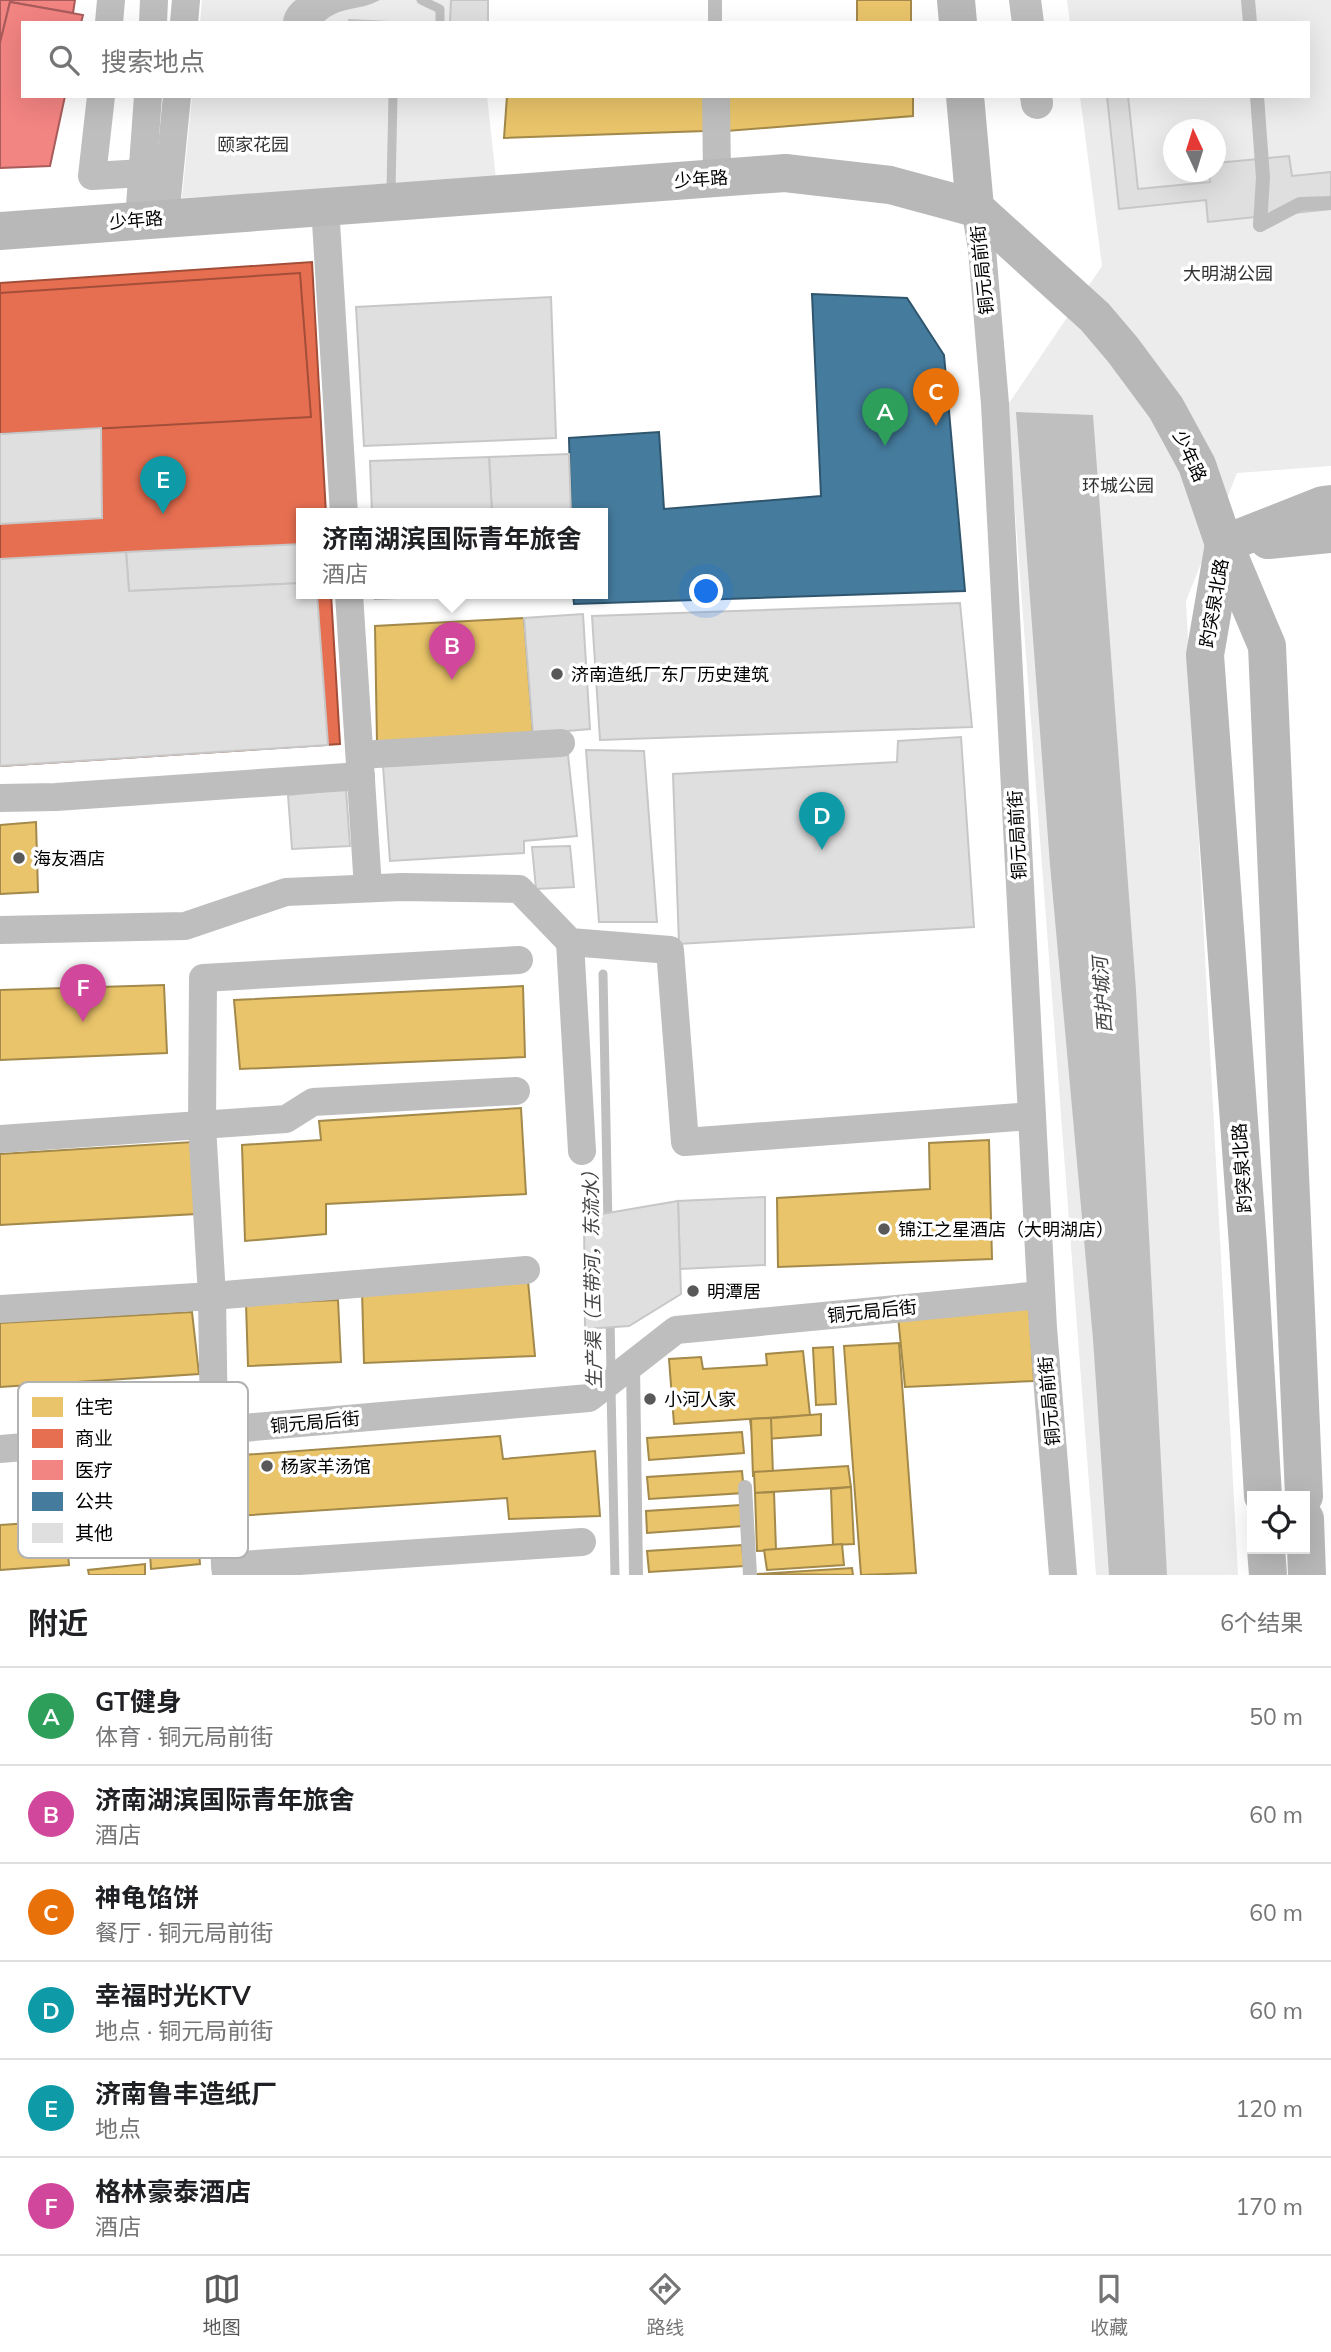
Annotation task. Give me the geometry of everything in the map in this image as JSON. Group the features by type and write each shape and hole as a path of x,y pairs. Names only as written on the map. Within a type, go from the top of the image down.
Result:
{"main road":[{"path":"956,0 958,21"},
{"name":"铜元局前街","path":"965,98 975,208"},
{"name":"少年路","path":"0,231 785,173 890,186 975,208 1095,317 1166,408 1197,465 1224,544"},
{"path":"1224,544 1331,504"},
{"path":"1224,544 1331,534"},
{"name":"趵突泉北路","path":"1224,544 1205,655 1248,1245 1263,1491"},
{"name":"趵突泉北路","path":"1224,544 1267,646 1304,1491"},
{"path":"1266,1554 1268,1575"},
{"path":"1306,1554 1307,1575"}],"street":[{"path":"109,21 111,0"},
{"path":"153,21 154,0"},
{"path":"184,21 186,0"},
{"path":"101,98 92,176 143,173"},
{"path":"148,98 143,173 152,219"},
{"path":"152,219 177,98"},
{"path":"716,98 717,177"},
{"path":"325,206 344,508"},
{"name":"铜元局前街","path":"975,208 982,250 995,404 1041,1295 1063,1575"},
{"path":"349,599 368,888"},
{"path":"0,797 56,797 561,743"},
{"path":"0,930 185,926 286,892 368,888 519,889 570,942 582,1151"},
{"path":"570,942 670,950 685,1142 1032,1116"},
{"path":"214,1382 202,1126 203,978 519,960"},
{"path":"0,1139 286,1119 313,1102 516,1091"},
{"path":"0,1310 527,1270"},
{"name":"铜元局后街","path":"248,1428 589,1398 676,1330 1041,1295"},
{"name":"铜元局后街","path":"0,1449 18,1447"},
{"path":"226,1571 582,1542"}],"lane":[{"path":"715,0 715,21"},
{"path":"1248,0 1250,21"},
{"path":"1257,98 1263,178 1260,225 1300,204 1331,203"},
{"path":"633,1366 636,1575"},
{"path":"745,1486 750,1575"}],"green space":[{"path":"202,0 451,0 450,21 200,21"},
{"name":"环城公园","path":"1067,0 1331,0 1331,466 1237,473 1186,601 1238,1575 1096,1575 1007,406 1102,266 1080,98 1310,98 1310,21 1070,21"},
{"name":"颐家花园","path":"192,98 487,98 496,179 182,198"}],"water":[{"path":"296,0 380,0 336,13 324,21 283,21 291,4"},
{"path":"1016,412 1093,415 1136,990 1167,1575 1109,1575 1093,1339 1050,865"}],"building: 住宅":[{"path":"857,0 911,0 911,21 857,21"},
{"path":"507,98 704,98 705,131 504,138"},
{"path":"726,98 913,98 913,116 727,131"},
{"path":"524,618 533,734 377,744 375,626"},
{"name":"海友酒店","path":"36,822 38,892 0,894 0,825"},
{"path":"164,985 167,1053 0,1060 0,990"},
{"path":"523,986 525,1057 240,1069 234,1000"},
{"path":"521,1108 526,1194 326,1204 326,1234 245,1241 242,1145 321,1140 319,1121"},
{"name":"锦江之星酒店（大明湖店）","path":"989,1140 992,1259 778,1267 777,1198 930,1189 929,1143"},
{"path":"193,1142 196,1214 0,1225 0,1154"},
{"path":"528,1281 535,1356 364,1363 362,1291"},
{"path":"338,1300 341,1362 248,1366 246,1304"},
{"path":"1029,1305 1034,1381 905,1387 898,1316"},
{"path":"192,1312 199,1374 77,1382 18,1382 18,1386 0,1387 0,1323"},
{"path":"899,1343 916,1573 861,1575 844,1346"},
{"path":"833,1347 836,1404 816,1405 813,1348"},
{"path":"803,1351 810,1415 674,1424 669,1359 701,1357 703,1369 767,1365 766,1354"},
{"path":"821,1414 821,1435 753,1440 750,1420"},
{"path":"771,1418 773,1475 753,1476 751,1419"},
{"path":"742,1432 744,1453 649,1460 647,1438"},
{"path":"500,1436 503,1459 595,1451 600,1516 509,1519 507,1498 248,1515 248,1455"},
{"path":"848,1466 851,1487 755,1493 754,1472"},
{"path":"742,1471 744,1493 649,1499 647,1477"},
{"path":"851,1487 854,1544 833,1545 831,1489"},
{"path":"774,1492 776,1550 757,1551 755,1493"},
{"path":"741,1505 743,1526 647,1533 646,1511"},
{"path":"18,1524 18,1558 68,1558 69,1565 0,1570 0,1525"},
{"path":"842,1544 844,1565 767,1570 764,1550"},
{"path":"742,1545 744,1566 649,1572 647,1551"},
{"path":"150,1558 200,1558 200,1564 151,1569"},
{"path":"145,1564 145,1575 89,1575 88,1570"},
{"path":"852,1568 853,1575 757,1574"}],"building: 商业":[{"path":"312,262 326,508 296,508 296,599 331,599 340,744 0,766 0,283"},
{"path":"300,273 311,417 0,434 0,293"}],"building: 医疗":[{"path":"0,0 75,0 73,13 10,2 0,43"},
{"path":"10,2 83,15 82,21 21,21 21,98 65,98 50,166 0,168 0,43"}],"building: 公共":[{"path":"812,294 907,298 944,355 965,591 574,604 574,599 608,599 608,508 571,508 569,438 659,432 664,509 821,496"}],"building: 其他":[{"path":"451,0 488,0 488,21 450,21"},
{"path":"1107,98 1128,98 1138,189 1226,182 1226,162 1289,156 1292,176 1331,172 1331,209 1208,222 1206,200 1119,209"},
{"path":"551,297 556,438 364,446 356,307"},
{"path":"101,428 102,518 0,524 0,434"},
{"path":"569,454 571,508 492,508 489,457"},
{"path":"489,457 492,508 372,508 370,461"},
{"path":"296,544 296,583 129,591 126,552"},
{"path":"126,552 129,591 296,583 296,599 317,599 328,745 0,766 0,559"},
{"path":"960,603 972,727 600,740 592,616"},
{"name":"济南造纸厂东厂历史建筑","path":"583,614 590,729 533,734 524,618"},
{"path":"961,737 974,927 679,944 673,774 897,762 898,741"},
{"path":"586,750 644,751 657,922 599,922"},
{"path":"568,755 577,836 524,841 524,853 390,861 383,766"},
{"path":"346,789 350,846 292,849 288,795"},
{"path":"570,846 574,887 536,889 532,847"},
{"path":"765,1197 765,1265 680,1269 678,1201"},
{"path":"678,1201 681,1294 629,1326 585,1329 584,1217"}],"waterway":[{"path":"421,0 440,9 440,21"},
{"name":"西护城河","path":"1025,0 1028,21"},
{"path":"391,190 393,98"},
{"name":"西护城河","path":"1036,98 1037,103"},
{"name":"生产渠（玉带河，东流水）","path":"603,974 608,1225"},
{"name":"生产渠（玉带河，东流水）","path":"610,1316 611,1375"},
{"name":"生产渠（玉带河，东流水）","path":"611,1389 615,1575"}],"place":[{"name":"神龟馅饼","path":"936,426"},
{"name":"GT健身","path":"885,446"},
{"name":"济南鲁丰造纸厂","path":"163,514"},
{"name":"济南造纸厂东厂历史建筑","path":"557,674"},
{"name":"济南湖滨国际青年旅舍","path":"452,680"},
{"name":"幸福时光KTV","path":"822,850"},
{"name":"海友酒店","path":"19,858"},
{"name":"格林豪泰酒店","path":"83,1022"},
{"name":"锦江之星酒店（大明湖店）","path":"884,1229"},
{"name":"明潭居","path":"693,1291"},
{"name":"小河人家","path":"650,1399"},
{"name":"杨家羊汤馆","path":"267,1466"}],"park label":[{"name":"大明湖公园","path":"1228,273"}]}
